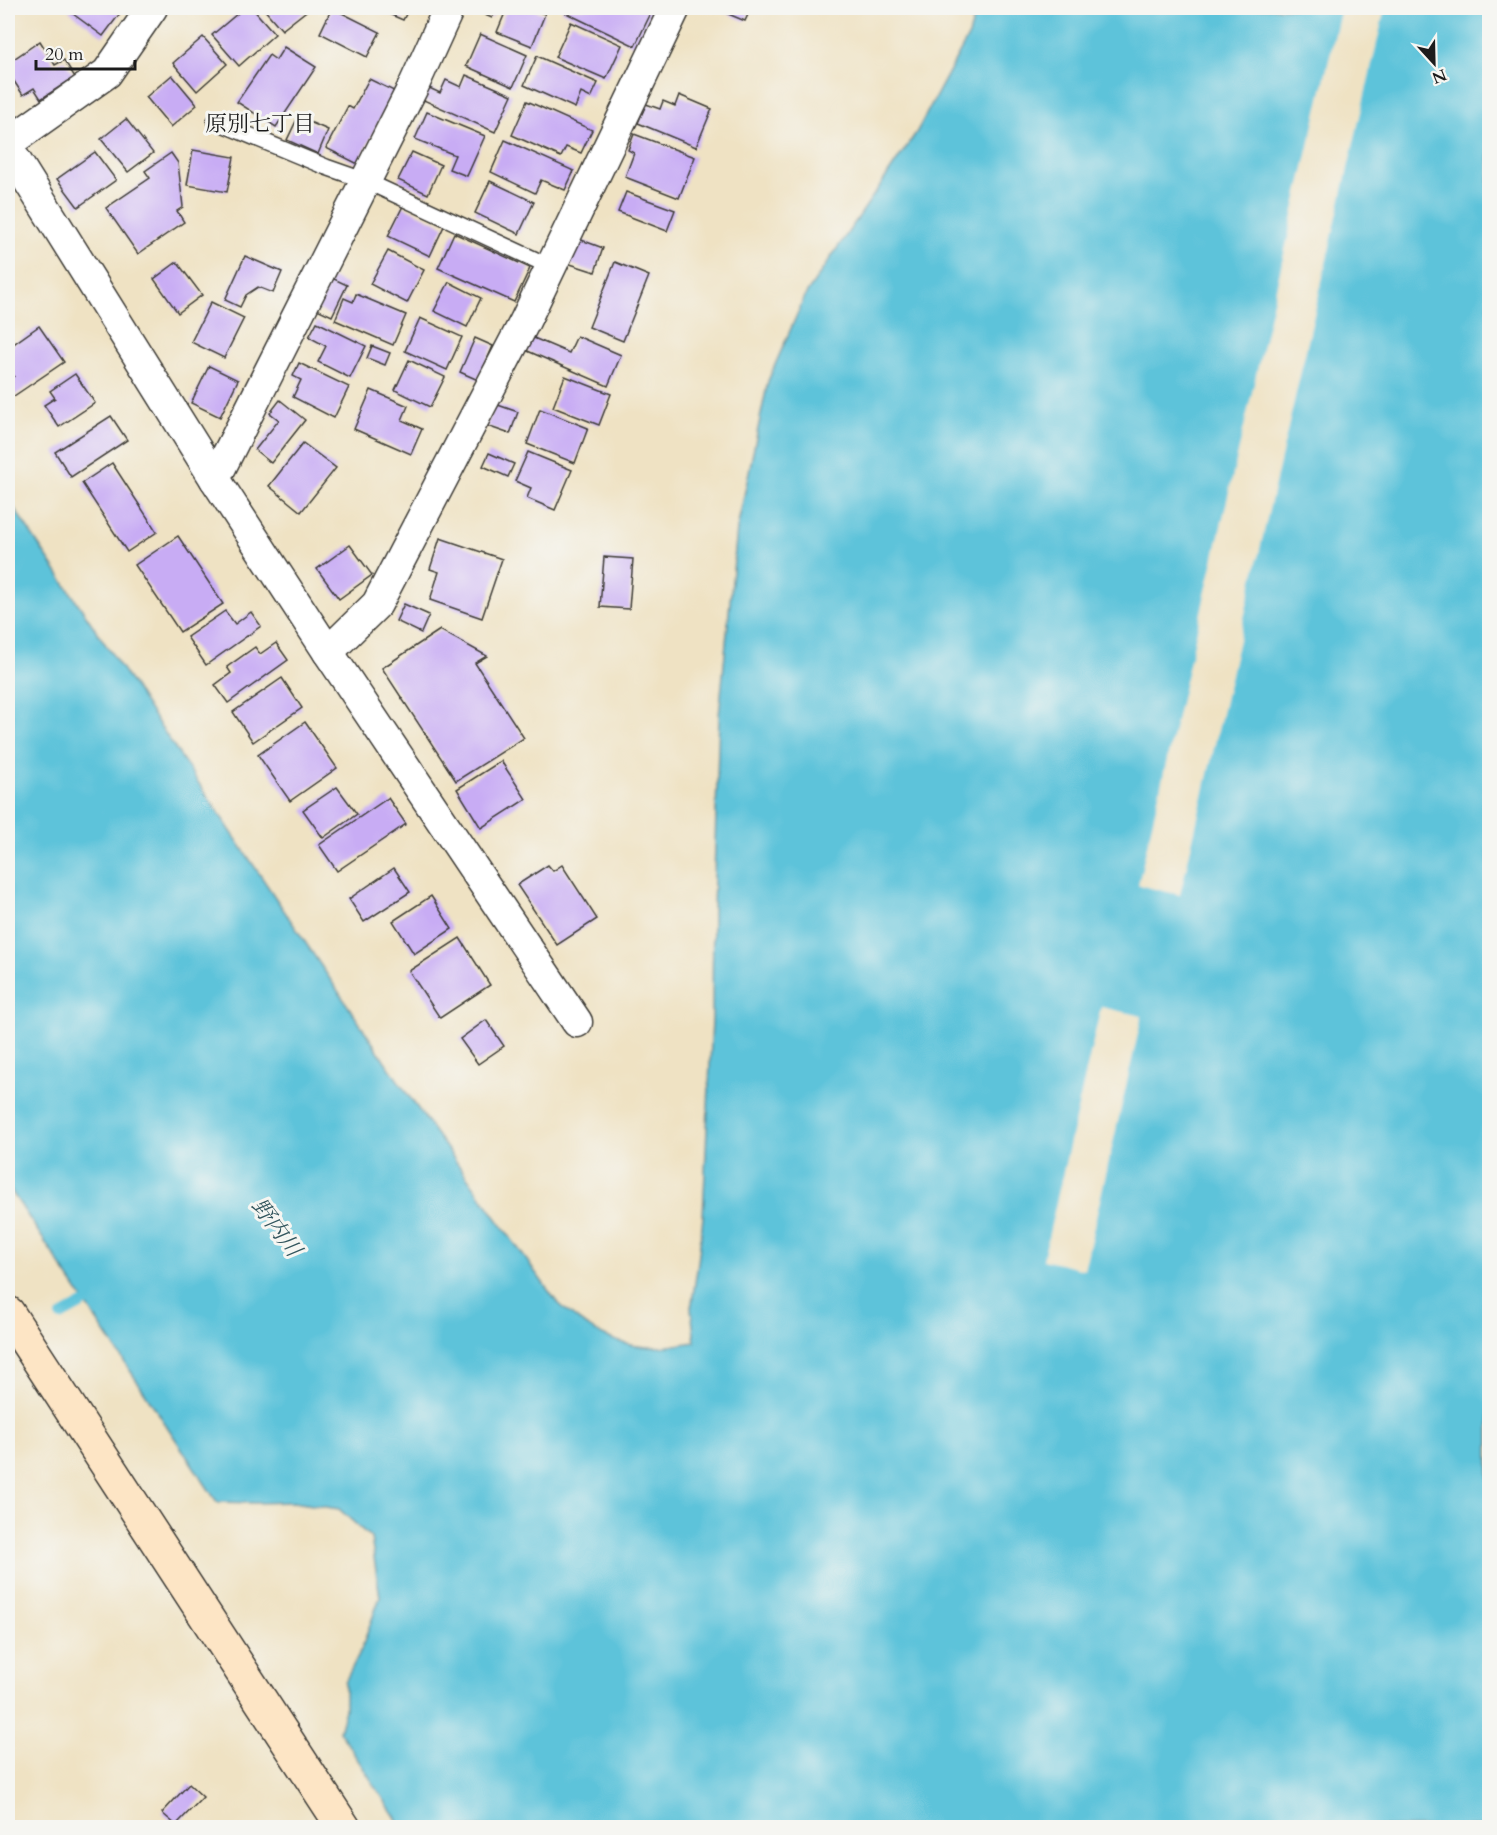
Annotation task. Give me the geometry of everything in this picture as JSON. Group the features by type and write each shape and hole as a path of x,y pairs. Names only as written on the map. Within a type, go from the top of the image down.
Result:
{"street":[{"path":"8,143 107,73 152,8"},
{"path":"215,479 413,87 449,8"},
{"path":"328,652 377,604 525,321 675,8"},
{"path":"8,148 215,479 328,652 577,1022"},
{"path":"8,1313 344,1827"}],"lane":[{"path":"215,121 366,181 551,267"}],"water":[{"name":"野内川","path":"977,8 1489,8 1489,1827 399,1827 396,1818 339,1731 345,1710 345,1682 361,1650 380,1597 371,1538 339,1509 293,1502 217,1502 8,1186 8,499 401,1085 556,1301 598,1333 622,1343 654,1347 695,1342 691,1309 703,1217 712,1020 719,716 737,529 768,381 806,294 916,133 969,35"}],"pier":[{"path":"1341,8 1385,8 1180,895 1138,885"},
{"path":"1101,1007 1142,1016 1084,1270 1043,1260"}],"building":[{"path":"72,8 124,8 103,36 69,11"},
{"path":"244,8 252,8 275,34 239,66 212,35"},
{"path":"263,8 310,8 282,30"},
{"path":"332,8 380,32 367,57 320,33"},
{"path":"375,8 409,8 403,20"},
{"path":"469,8 497,8 492,18"},
{"path":"507,8 528,8 545,14 532,46 497,32"},
{"path":"563,8 645,8 652,11 635,46 562,11"},
{"path":"714,8 751,8 745,21"},
{"path":"571,22 622,45 606,79 555,57"},
{"path":"480,34 527,55 513,87 466,66"},
{"path":"203,37 227,64 197,91 173,63"},
{"path":"40,41 55,65 64,60 75,77 41,99 34,88 23,95 8,72 8,63"},
{"path":"284,47 316,67 276,127 237,102 269,55 276,60"},
{"path":"537,56 598,83 591,98 581,93 575,108 524,85"},
{"path":"172,75 197,105 171,127 146,97"},
{"path":"466,75 512,95 495,132 419,98 425,86 440,93 446,80 461,87"},
{"path":"369,79 394,91 358,164 326,148 348,106 353,109"},
{"path":"679,95 712,109 696,147 638,123 646,104 660,109 663,101 675,106"},
{"path":"527,101 592,130 581,153 566,147 561,157 512,135"},
{"path":"427,112 485,136 467,176 449,169 455,155 415,139"},
{"path":"298,117 328,130 318,154 287,140"},
{"path":"126,119 153,153 128,172 101,139"},
{"path":"634,134 695,157 679,198 625,177 634,153 628,150"},
{"path":"505,140 574,171 565,190 541,180 535,193 491,172"},
{"path":"193,150 234,157 227,192 187,185"},
{"path":"95,152 116,180 78,207 57,179"},
{"path":"412,152 441,165 428,194 398,180"},
{"path":"171,153 178,163 183,207 177,211 184,222 138,254 106,208 150,178 145,171"},
{"path":"490,181 534,202 519,234 475,213"},
{"path":"626,192 675,210 667,231 618,212"},
{"path":"403,206 444,226 430,256 388,236"},
{"path":"454,233 530,268 514,302 438,268"},
{"path":"576,238 603,248 595,272 567,263"},
{"path":"388,251 424,270 407,303 370,284"},
{"path":"245,256 282,272 273,293 258,287 246,295 240,307 225,300"},
{"path":"177,262 202,295 178,313 154,279"},
{"path":"615,262 649,276 623,341 589,327"},
{"path":"332,278 347,285 332,316 317,309"},
{"path":"449,282 481,298 467,327 434,311"},
{"path":"356,294 406,315 393,345 335,320 344,298 353,302"},
{"path":"211,302 244,318 224,358 191,342"},
{"path":"420,318 462,337 447,370 405,351"},
{"path":"317,322 366,346 350,378 318,362 326,346 309,337"},
{"path":"39,326 64,362 11,398 8,392 8,380 14,376 8,367 8,348"},
{"path":"529,336 569,353 577,336 621,355 608,386 523,349"},
{"path":"475,338 493,346 478,380 460,372"},
{"path":"372,346 390,353 385,365 367,358"},
{"path":"409,360 445,377 430,407 395,390"},
{"path":"299,363 349,387 334,418 293,397 301,380 293,376"},
{"path":"209,366 238,380 220,417 191,403"},
{"path":"75,374 95,403 59,427 44,405 55,398 50,391"},
{"path":"565,376 611,394 599,425 553,407"},
{"path":"371,390 408,406 402,420 422,429 411,454 354,429"},
{"path":"280,400 305,420 271,463 255,450 279,420 270,413"},
{"path":"495,404 518,412 510,434 487,426"},
{"path":"540,409 588,428 575,463 527,444"},
{"path":"111,416 127,440 71,477 55,452"},
{"path":"303,443 336,468 301,512 269,486"},
{"path":"528,452 572,470 555,510 527,498 531,488 515,481"},
{"path":"489,453 514,464 508,477 483,466"},
{"path":"112,463 157,532 127,552 82,483"},
{"path":"178,536 223,604 180,632 135,565"},
{"path":"440,538 502,559 482,618 430,600 439,572 430,569"},
{"path":"350,545 372,575 339,599 317,569"},
{"path":"604,557 633,559 629,609 600,607"},
{"path":"404,604 429,615 421,633 396,621"},
{"path":"225,611 235,624 251,612 261,626 206,665 187,637"},
{"path":"440,630 487,656 475,663 524,738 456,781 382,668"},
{"path":"276,643 288,660 228,703 215,685 231,673 227,667 255,647 260,654"},
{"path":"282,678 302,708 253,742 233,712"},
{"path":"305,722 337,768 290,801 258,755"},
{"path":"501,761 526,799 481,828 457,789"},
{"path":"337,787 357,814 323,838 303,810"},
{"path":"388,798 406,824 337,871 319,845"},
{"path":"548,865 553,871 562,865 597,919 557,945 517,885"},
{"path":"394,868 410,892 364,922 349,899"},
{"path":"431,896 452,929 414,954 393,921"},
{"path":"460,938 490,985 440,1018 409,971"},
{"path":"486,1020 504,1046 478,1064 460,1039"},
{"path":"189,1784 203,1797 176,1825 162,1813"}],"waterway":[{"path":"61,1316 97,1296"}],"district":[{"name":"原別七丁目","path":"260,123"}]}
